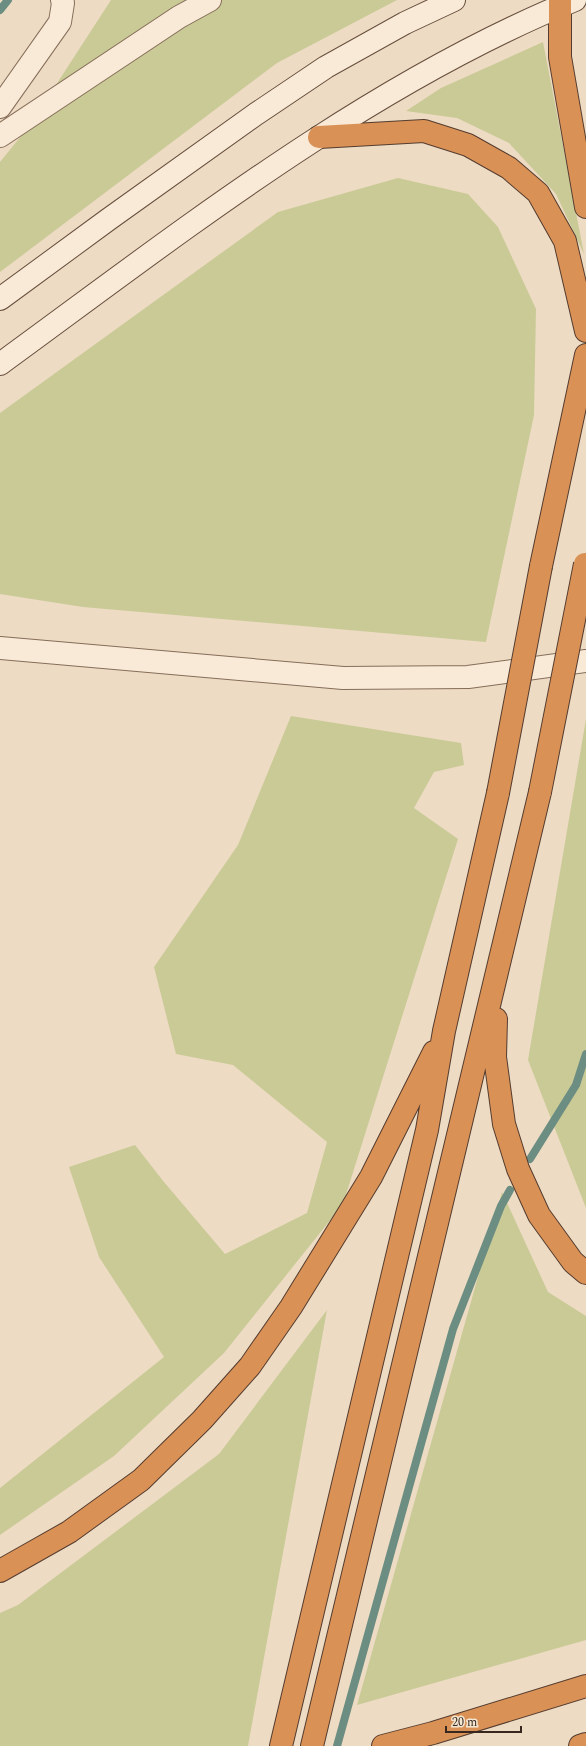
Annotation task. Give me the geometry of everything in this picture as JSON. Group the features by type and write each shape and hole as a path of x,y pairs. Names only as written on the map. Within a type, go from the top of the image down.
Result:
{"highway":[{"path":"565,2 560,57 586,207"},
{"path":"318,137 424,132 468,145 509,168 538,193 565,242 586,331"},
{"path":"281,1746 427,1130 444,1031 498,793 541,566 586,354"},
{"path":"312,1746 540,792 586,562"},
{"path":"498,972 495,1057 504,1124 518,1169 539,1215 573,1262 586,1273"},
{"path":"0,1571 69,1532 141,1480 202,1420 250,1366 291,1307 372,1177 444,1031"},
{"path":"383,1746 432,1733 586,1686"},
{"path":"580,1746 586,1744"}],"main road":[{"path":"0,107 60,22 63,3 62,0"},
{"path":"0,136 179,17 210,0"},
{"path":"0,299 256,114 326,67 404,23 454,0"},
{"path":"0,364 176,236 318,137 463,51 565,2"},
{"path":"0,648 343,678 468,677 586,661"}],"green space":[{"path":"111,0 397,0 277,63 0,272 0,162 30,125"},
{"path":"543,42 584,254 556,194 509,143 457,118 406,111 441,88"},
{"path":"398,178 468,194 498,227 536,309 534,415 486,642 83,607 0,594 0,413 278,212"},
{"path":"291,716 461,743 464,765 434,772 414,808 458,839 343,1204 224,1353 114,1456 0,1535 0,1488 164,1357 99,1257 69,1167 135,1145 225,1254 307,1213 327,1142 233,1065 176,1054 154,967 238,845"},
{"path":"586,719 586,1208 528,1060"},
{"path":"502,1192 548,1292 586,1316 586,1640 357,1705"},
{"path":"327,1310 248,1746 0,1746 0,1613 18,1605 219,1454"}],"waterway":[{"path":"0,10 8,0"},
{"path":"530,1159 576,1085 586,1054"},
{"path":"337,1746 453,1329 501,1206 510,1190"}]}
